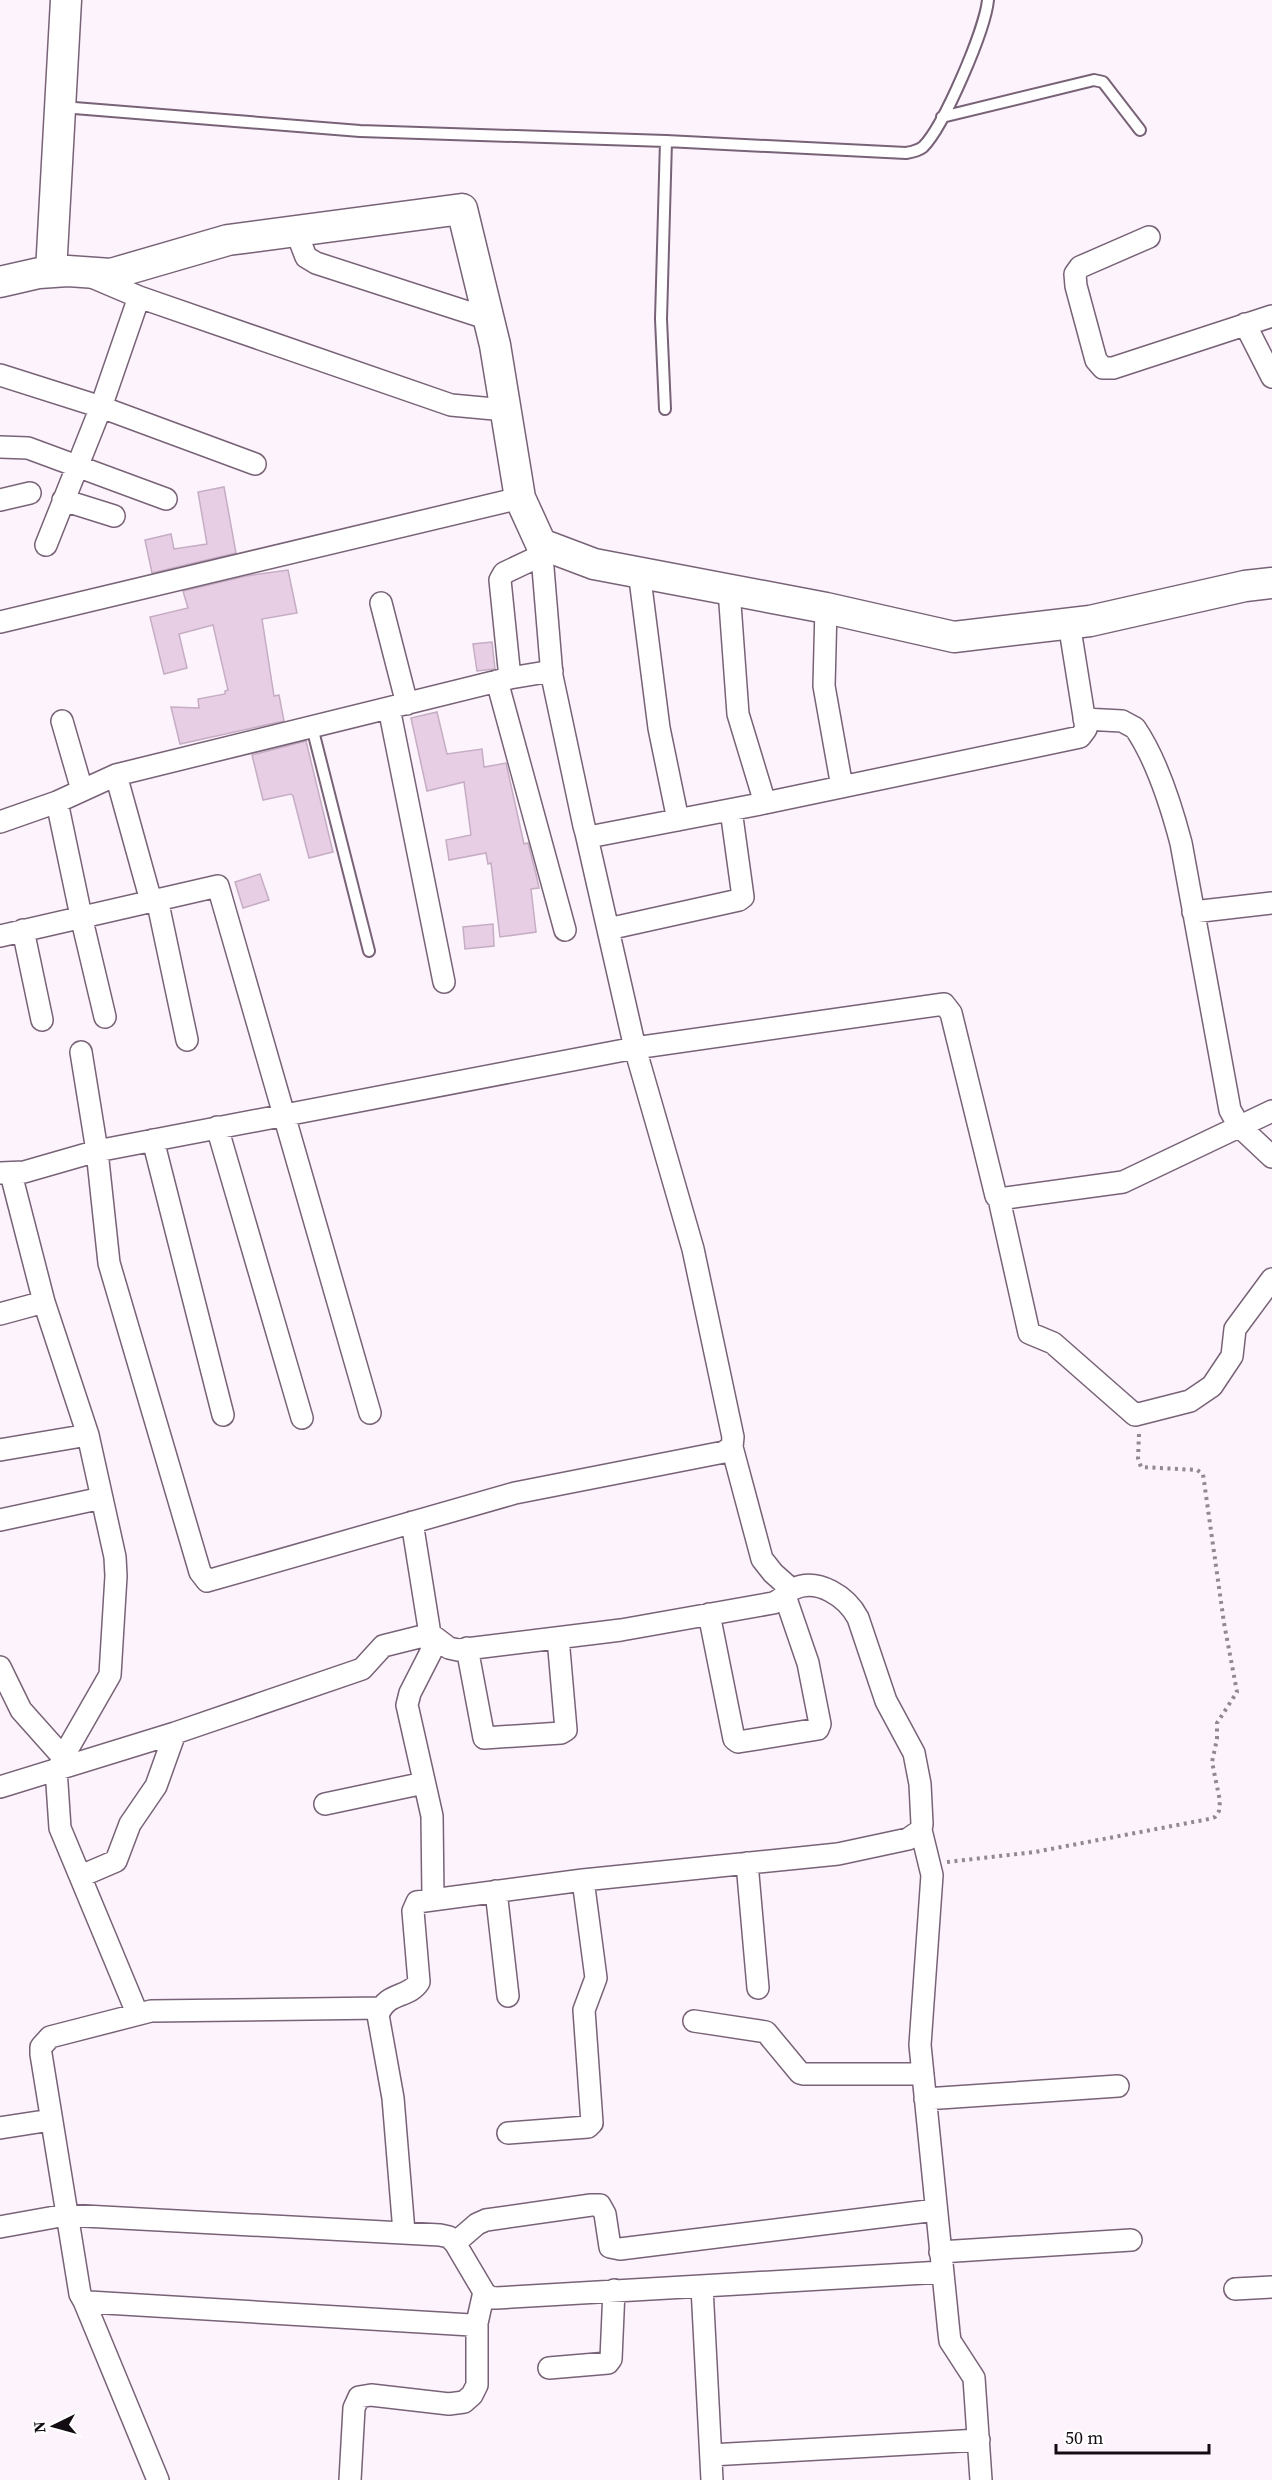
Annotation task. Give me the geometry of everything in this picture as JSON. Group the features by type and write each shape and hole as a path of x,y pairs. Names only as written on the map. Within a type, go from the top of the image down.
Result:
{"street":[{"path":"51,272 66,0"},
{"path":"0,282 51,272 111,274 228,240 462,209 495,345 520,498 542,549 552,671 635,1048 693,1249 733,1437 732,1447 762,1559 788,1592 808,1663 820,1724 818,1729 738,1742 734,1739 710,1614"},
{"path":"296,231 306,256 316,263 489,319"},
{"path":"1149,237 1080,267 1075,274 1076,286 1096,360 1102,368 1113,368 1134,362 1272,316"},
{"path":"81,272 139,297 451,405 505,410"},
{"path":"46,545 101,407 139,297"},
{"path":"1245,324 1272,377"},
{"path":"0,375 101,407 255,464"},
{"path":"0,447 28,448 166,499"},
{"path":"0,500 30,493"},
{"path":"0,622 520,498"},
{"path":"63,500 114,516"},
{"path":"565,930 504,680 500,580 504,573 542,549 594,564 826,608 954,637 1090,621 1245,586 1272,583"},
{"path":"639,571 659,728 678,820"},
{"path":"729,591 738,714 765,803"},
{"path":"381,603 444,982"},
{"path":"826,608 824,686 842,787"},
{"path":"586,833 594,836 731,810 1080,737 1085,734 1084,719 1069,623"},
{"path":"0,822 57,802 116,775 504,680 552,671"},
{"path":"1084,719 1122,722 1135,728 1172,807 1181,843 1229,1105 1239,1126 1272,1157"},
{"path":"62,721 82,790"},
{"path":"116,775 154,900 187,1040"},
{"path":"57,802 105,1017"},
{"path":"608,929 739,900 743,897 731,810"},
{"path":"0,936 213,886 220,888 370,1413"},
{"path":"1194,912 1272,903"},
{"path":"23,930 42,1020"},
{"path":"137,2013 60,1828 63,1764 106,1683 111,1668 115,1557 88,1435 5,1173 97,1151 217,1127 635,1048 947,1006 950,1009 996,1196 999,1199 1029,1333 1053,1343 1131,1413 1140,1415 1197,1399 1212,1386 1232,1356 1235,1329 1272,1279"},
{"path":"81,1052 97,1151 109,1263 203,1577 212,1581 515,1493 724,1452 732,1447"},
{"path":"999,1199 1123,1182 1272,1111"},
{"path":"217,1127 302,1418"},
{"path":"153,1140 223,1415"},
{"path":"0,1314 44,1302"},
{"path":"0,1450 88,1435"},
{"path":"0,1520 102,1498"},
{"path":"412,1522 433,1637 407,1705 432,1816 433,1898"},
{"path":"0,1787 63,1764 175,1733 362,1668 383,1646 433,1637 453,1649 558,1638 773,1603 788,1592 810,1586 820,1587 846,1600 855,1613 886,1701 914,1754 920,1784 921,1830 932,1875 920,2045 950,2341 974,2378 981,2480"},
{"path":"467,1648 484,1738 561,1733 566,1730 558,1638"},
{"path":"0,1666 21,1710 63,1764"},
{"path":"81,1876 116,1861 130,1824 156,1786 175,1733"},
{"path":"325,1804 424,1783"},
{"path":"404,2232 393,2098 378,2022 381,2008 388,2000 414,1988 418,1982 414,1906 421,1900 583,1880 838,1854 908,1839 921,1830"},
{"path":"747,1863 758,1988"},
{"path":"508,2133 588,2127 592,2123 584,2010 596,1978 583,1880"},
{"path":"496,1891 508,1996"},
{"path":"158,2480 80,2294 41,2054 44,2042 50,2037 151,2010 381,2008"},
{"path":"694,2021 766,2032 804,2074 923,2074"},
{"path":"925,2099 1118,2086"},
{"path":"0,2128 51,2120"},
{"path":"455,2243 477,2224 486,2220 591,2205 600,2205 605,2214 610,2247 620,2248 936,2210"},
{"path":"0,2227 66,2215 440,2235 449,2237 455,2243 484,2292 489,2297 496,2298 702,2287 1131,2240"},
{"path":"1235,2289 1272,2286"},
{"path":"702,2287 712,2480"},
{"path":"549,2368 608,2363 614,2290"},
{"path":"350,2480 354,2408 358,2397 371,2395 449,2404 464,2402 472,2395 477,2385 477,2323 484,2292"},
{"path":"84,2301 471,2325 477,2323"},
{"path":"711,2455 979,2440"}],"lane":[{"path":"60,107 360,131 666,141 906,153 924,146 942,117 980,37 988,0"},
{"path":"942,117 1094,80 1103,82 1140,130"},
{"path":"665,409 661,319 666,141"},
{"path":"312,727 369,951"}],"path":[{"path":"931,1864 1058,1848 1209,1819 1219,1811 1220,1801 1212,1762 1217,1739 1217,1724 1236,1692 1203,1474 1197,1470 1141,1467 1138,1458 1140,1415"}],"building":[{"path":"224,487 236,553 152,573 145,540 171,534 174,549 207,544 198,492"},
{"path":"288,570 297,613 262,619 274,696 279,695 284,721 180,744 171,707 199,708 198,699 225,694 228,690 213,625 179,634 187,668 164,674 150,617 188,608 183,591 246,576"},
{"path":"492,642 495,669 477,671 473,644"},
{"path":"437,712 447,754 482,749 484,767 506,763 524,844 528,843 539,888 531,889 536,932 500,937 491,863 488,864 486,853 449,860 446,840 471,835 464,782 427,791 411,718"},
{"path":"306,741 333,852 309,858 293,796 291,794 263,800 252,755"},
{"path":"260,874 269,900 243,908 235,882"},
{"path":"493,924 494,946 465,949 463,927"}]}
